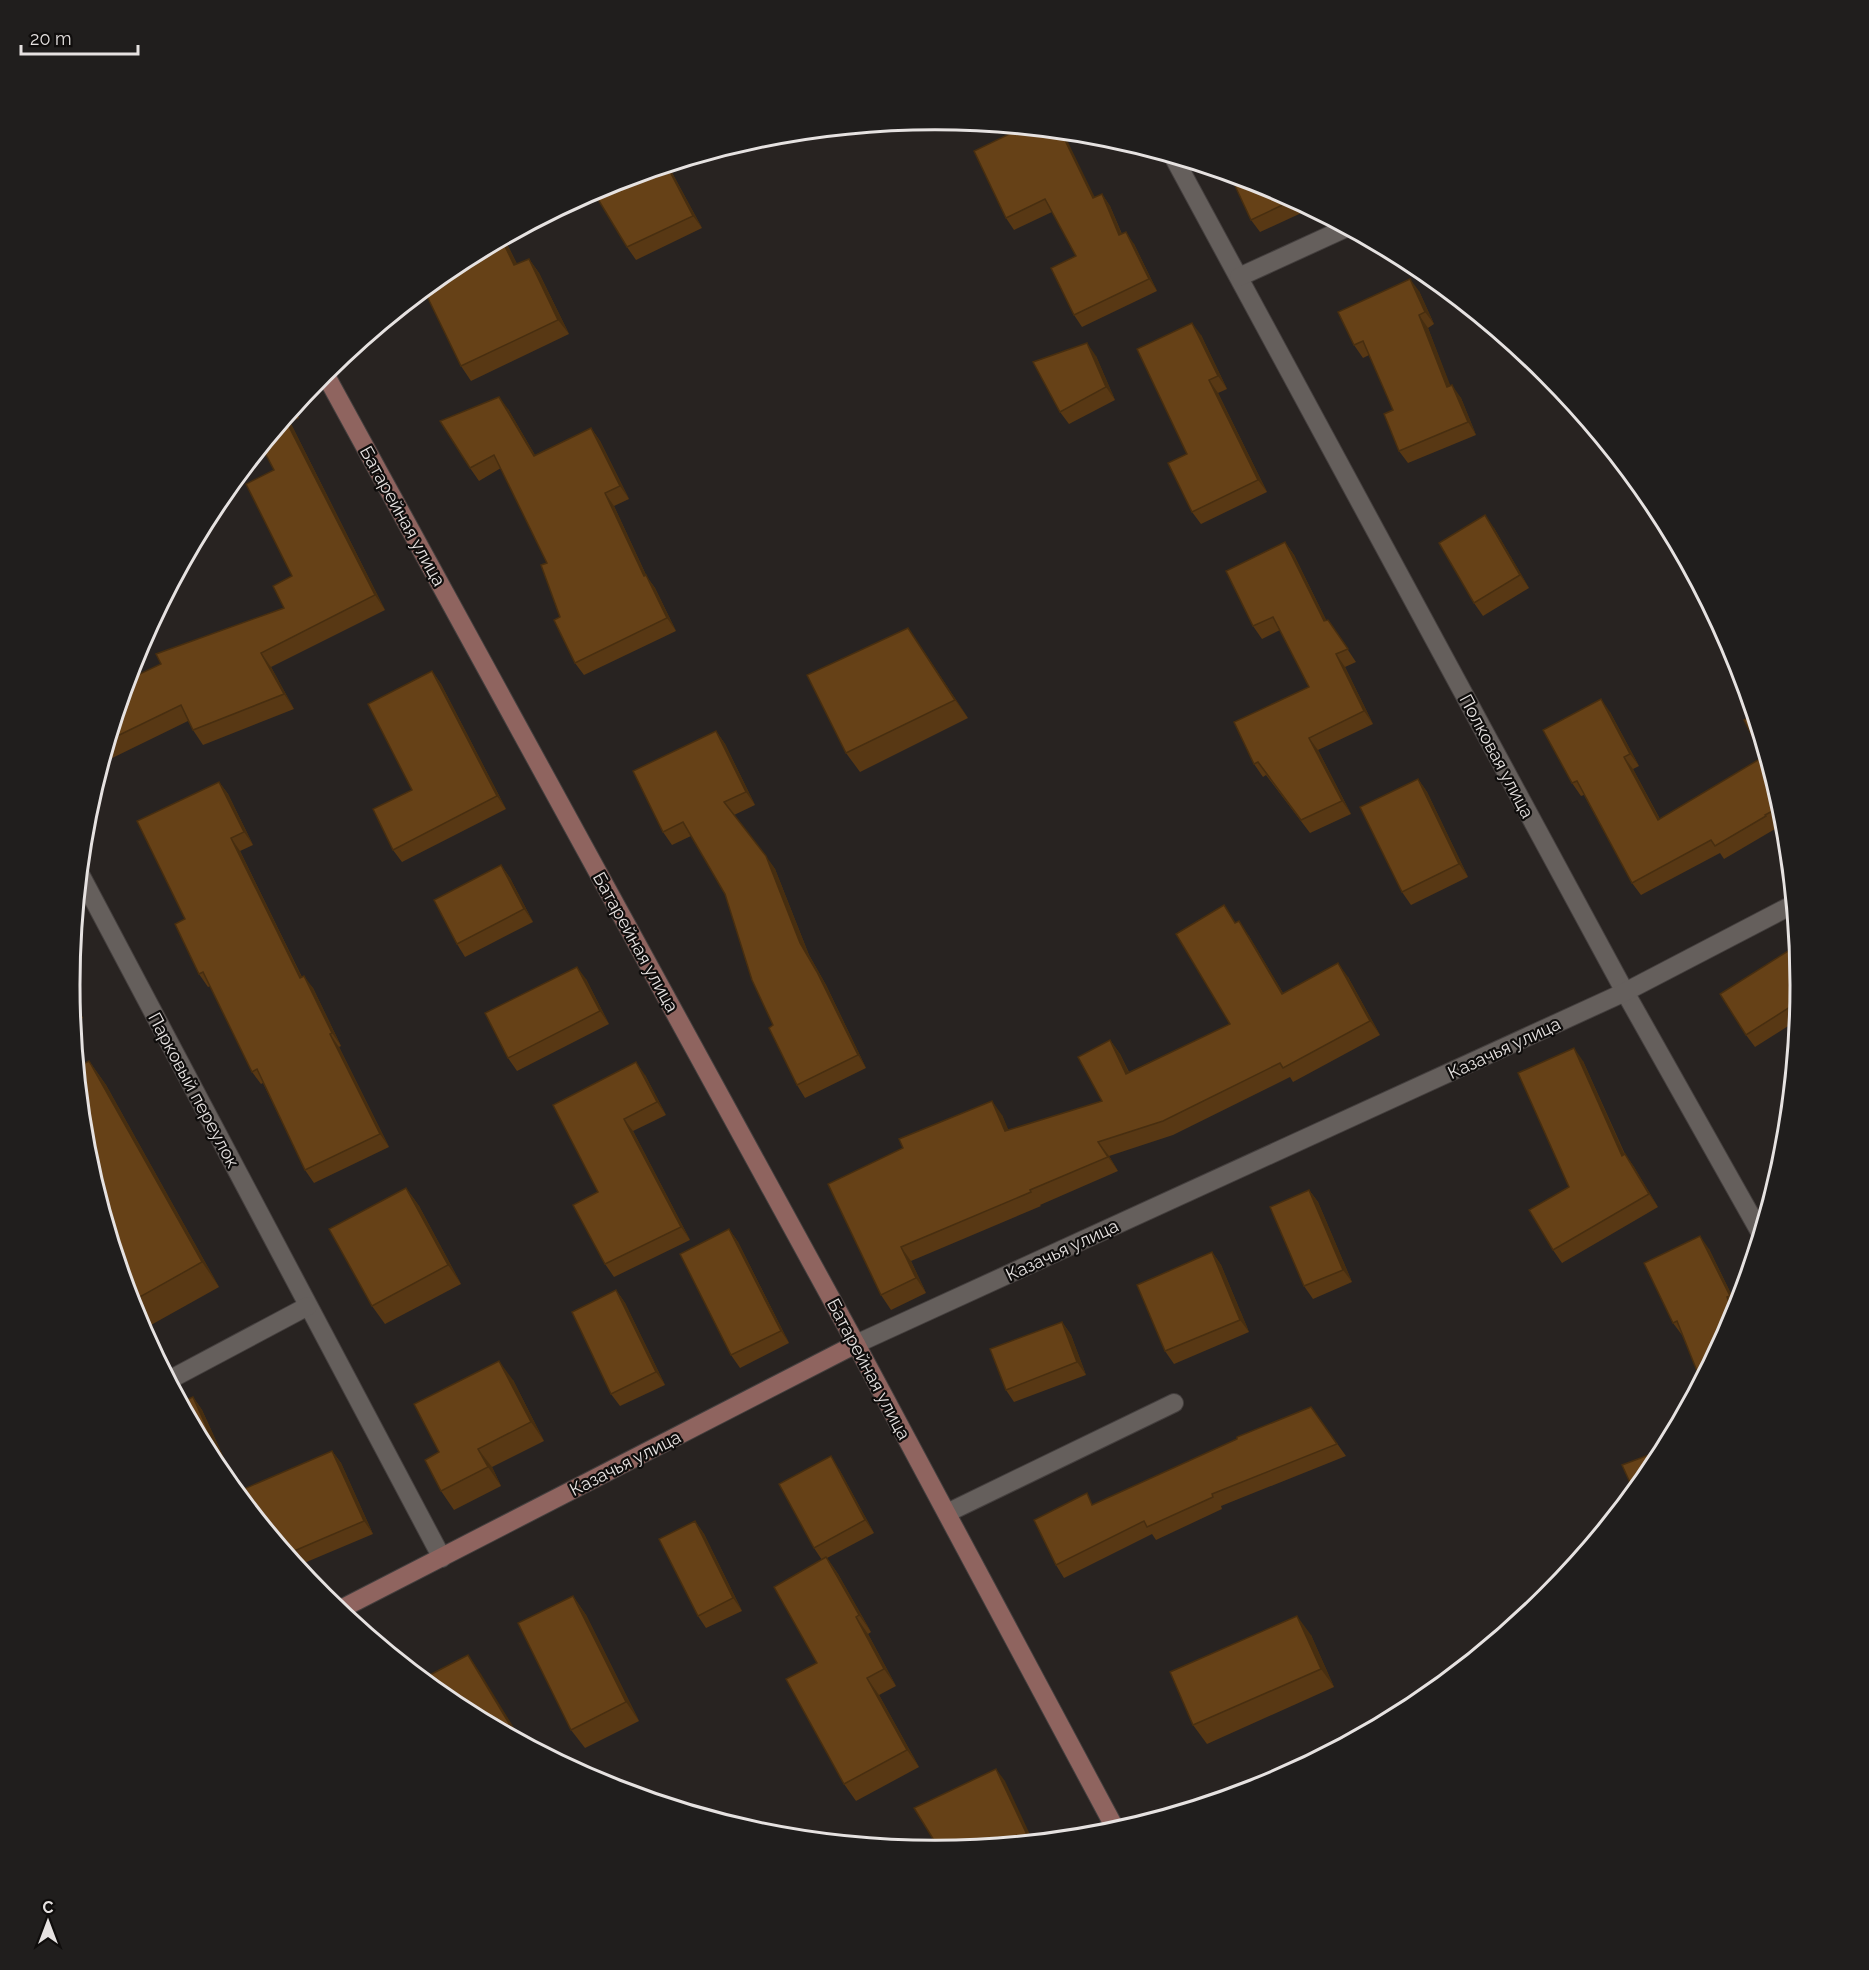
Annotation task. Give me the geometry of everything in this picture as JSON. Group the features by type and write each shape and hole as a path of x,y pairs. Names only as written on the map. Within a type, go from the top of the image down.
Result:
{"street":[{"name":"Полковая улица","path":"1178,166 1624,992 1755,1223"},
{"path":"1239,277 1338,232"},
{"name":"Батарейная улица","path":"329,381 856,1344 1111,1822"},
{"name":"Парковый переулок","path":"86,885 442,1558"},
{"name":"Казачья улица","path":"347,1606 856,1344 1624,992 1786,908"},
{"path":"175,1377 308,1306"},
{"path":"947,1513 1174,1403"}],"building":[{"path":"1010,134 1065,140 1093,198 1102,194 1119,235 1126,232 1149,279 1074,315 1051,268 1076,256 1045,199 1006,218 974,151"},
{"path":"670,172 693,216 627,247 598,199"},
{"path":"1234,185 1283,205 1251,220"},
{"path":"505,246 514,265 529,259 558,320 461,366 427,297 459,274"},
{"path":"1410,279 1425,312 1419,315 1447,387 1452,385 1468,422 1399,451 1384,414 1393,410 1363,341 1354,345 1338,312"},
{"path":"1192,323 1218,376 1209,380 1258,480 1192,512 1168,463 1187,454 1137,349"},
{"path":"1087,343 1106,387 1060,412 1033,362"},
{"path":"499,397 534,456 591,428 620,486 605,493 644,576 646,575 667,618 575,663 554,620 560,617 541,565 547,563 494,455 470,468 440,421"},
{"path":"288,425 375,595 261,653 284,694 193,730 181,705 117,736 139,675 161,664 156,654 284,608 273,586 292,576 246,484 274,470 265,454"},
{"path":"1485,515 1520,575 1474,603 1439,543"},
{"path":"1285,542 1324,621 1328,620 1348,649 1336,654 1364,711 1309,738 1342,801 1301,820 1258,762 1254,764 1234,722 1309,687 1273,617 1253,626 1226,571"},
{"path":"908,628 955,700 846,753 807,675"},
{"path":"432,671 497,796 393,850 373,809 412,790 368,704"},
{"path":"1601,699 1630,754 1624,757 1658,820 1759,760 1771,812 1715,846 1711,840 1632,883 1577,781 1572,783 1543,730"},
{"path":"716,731 746,792 724,802 766,856 800,943 858,1055 797,1085 769,1028 773,1025 752,980 725,894 683,822 663,832 633,771"},
{"path":"1418,779 1459,864 1402,892 1360,807"},
{"path":"219,782 244,832 231,838 300,978 304,976 380,1134 305,1170 257,1069 252,1072 203,972 199,974 175,924 185,919 137,821"},
{"path":"501,865 524,909 457,944 434,900"},
{"path":"1224,905 1235,923 1239,921 1282,994 1338,963 1370,1021 1283,1068 1280,1063 1163,1121 1098,1142 1108,1157 901,1247 916,1278 881,1295 828,1184 903,1148 899,1139 992,1101 1005,1131 1102,1101 1078,1057 1110,1040 1126,1074 1230,1024 1176,934"},
{"path":"1789,952 1789,1008 1746,1035 1720,994"},
{"path":"577,967 600,1011 508,1058 485,1013"},
{"path":"1574,1048 1622,1156 1625,1154 1649,1194 1553,1250 1529,1210 1569,1187 1518,1073"},
{"path":"89,1061 202,1262 139,1297 125,1260 96,1152 83,1064"},
{"path":"636,1062 657,1102 624,1119 681,1227 605,1264 573,1205 598,1192 553,1105"},
{"path":"406,1188 448,1265 372,1306 329,1229"},
{"path":"1309,1190 1343,1270 1304,1286 1270,1207"},
{"path":"729,1229 781,1331 731,1355 680,1254"},
{"path":"1700,1236 1730,1296 1727,1297 1728,1301 1724,1312 1697,1371 1677,1321 1673,1323 1644,1263"},
{"path":"1212,1252 1240,1320 1165,1351 1137,1285"},
{"path":"616,1290 656,1372 611,1394 572,1312"},
{"path":"1062,1322 1077,1362 1006,1390 990,1349"},
{"path":"499,1361 531,1422 478,1449 488,1467 441,1491 425,1460 439,1452 414,1404"},
{"path":"193,1397 215,1446 194,1412 187,1399"},
{"path":"1311,1407 1337,1444 1212,1494 1213,1497 1147,1527 1144,1521 1056,1565 1034,1520 1087,1493 1092,1505 1237,1439 1237,1437"},
{"path":"332,1451 364,1521 294,1551 244,1489"},
{"path":"1648,1455 1630,1482 1622,1465"},
{"path":"831,1456 865,1520 814,1548 779,1484"},
{"path":"695,1521 733,1598 698,1616 659,1539"},
{"path":"826,1557 859,1615 856,1617 884,1669 867,1678 907,1750 844,1784 786,1679 817,1663 774,1587"},
{"path":"573,1596 626,1702 571,1730 518,1623"},
{"path":"1297,1616 1321,1669 1193,1725 1170,1672"},
{"path":"468,1655 511,1727 459,1696 430,1675"},
{"path":"996,1769 1027,1835 934,1840 914,1808"}]}
